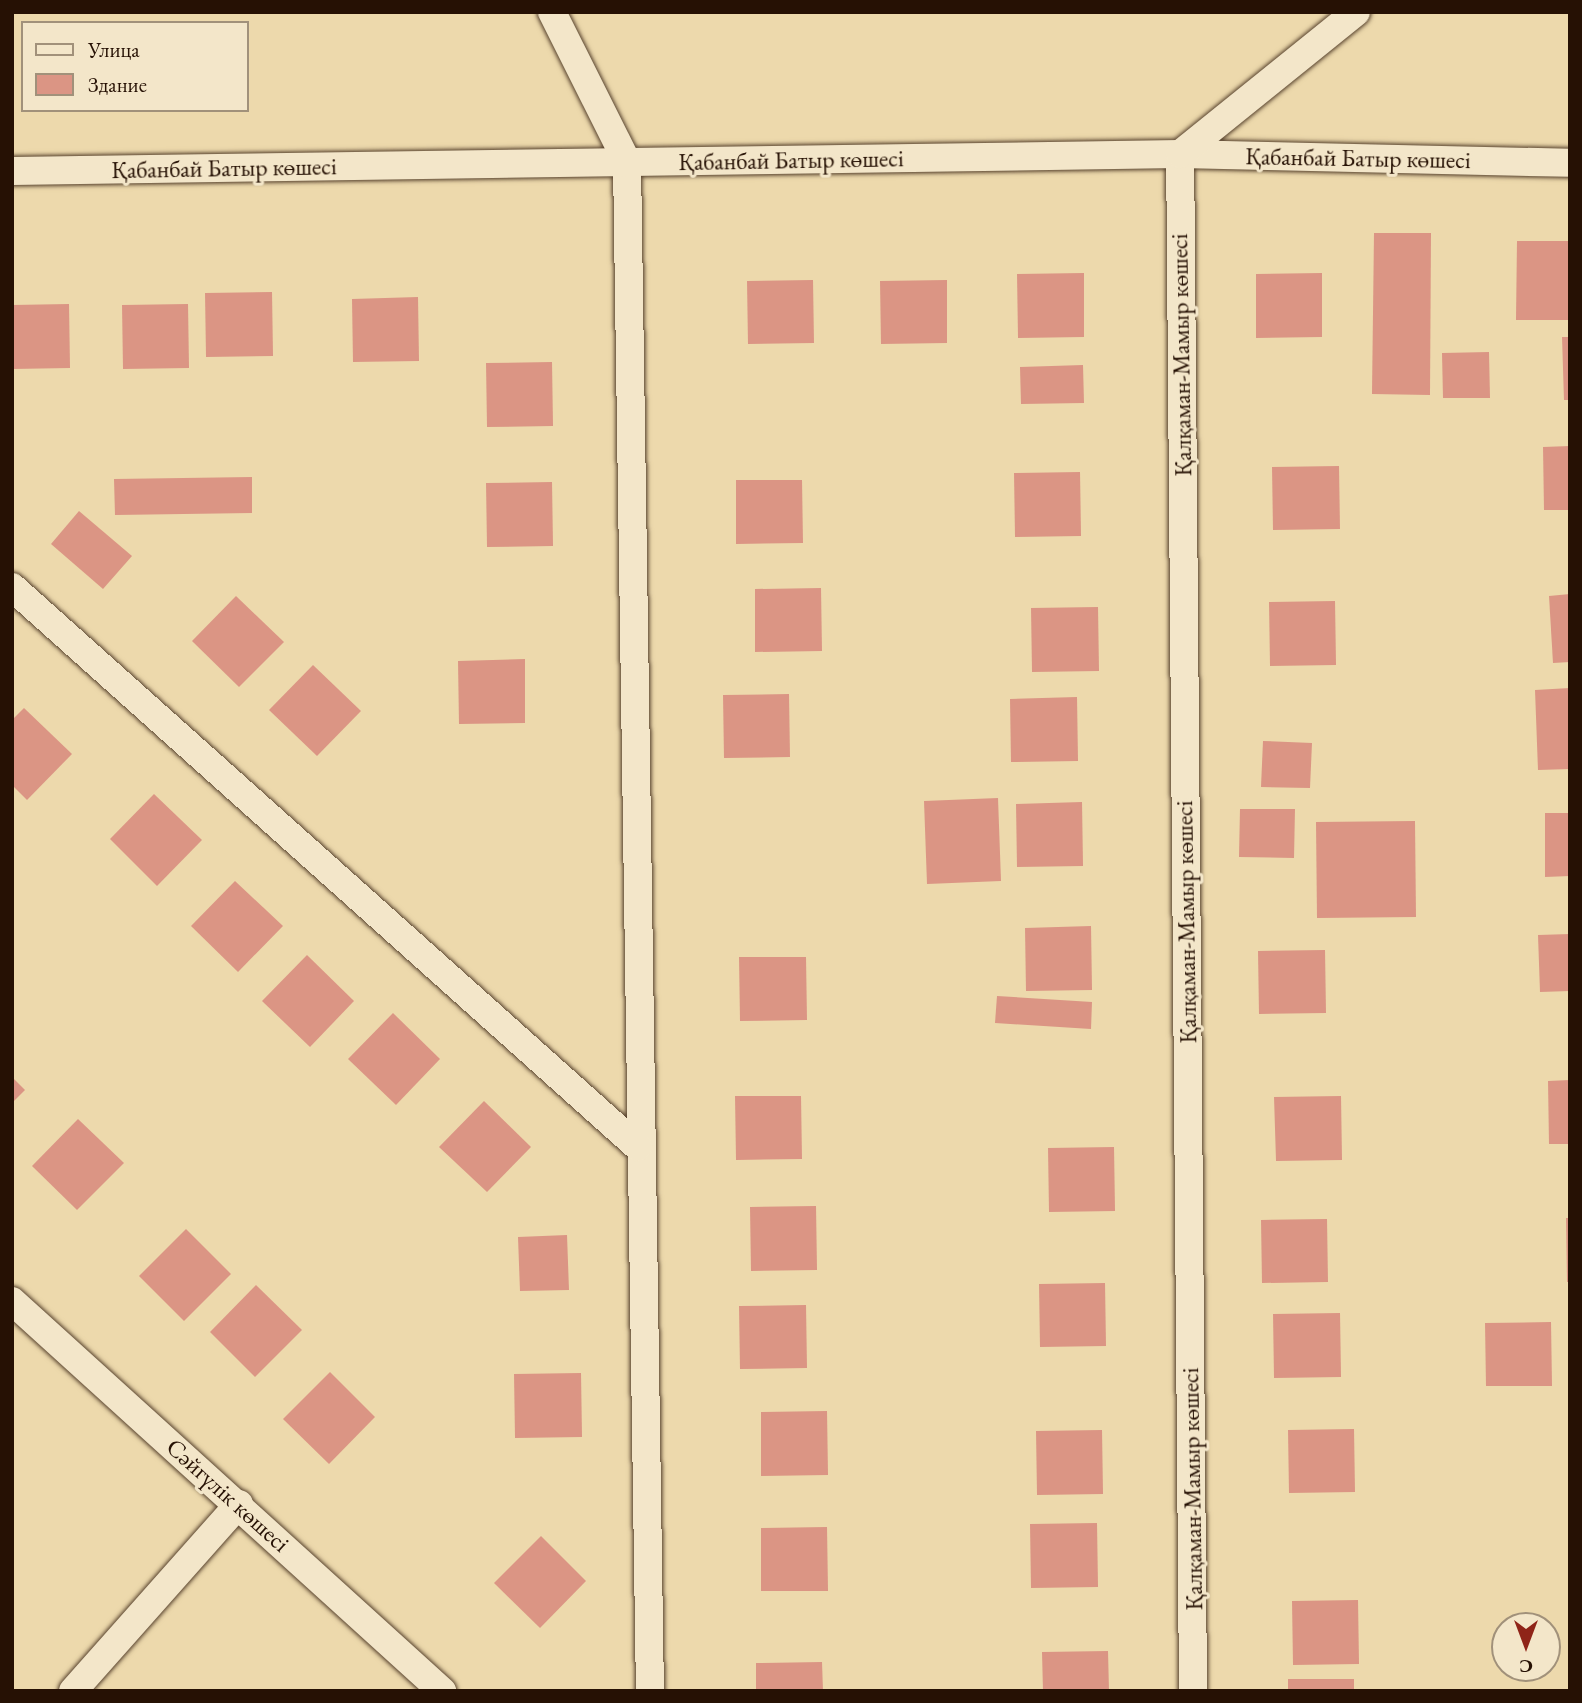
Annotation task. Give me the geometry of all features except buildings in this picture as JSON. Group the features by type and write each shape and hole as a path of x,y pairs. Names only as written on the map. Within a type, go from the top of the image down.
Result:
{"street":[{"path":"552,12 627,162 638,1147 650,1691"},
{"path":"1180,154 1356,12"},
{"name":"Қабанбай Батыр көшесі","path":"12,171 1180,154 1570,163"},
{"name":"Қалқаман-Мамыр көшесі","path":"1180,154 1193,1691"},
{"path":"12,587 638,1147"},
{"name":"Сәйгүлік көшесі","path":"12,1301 239,1504 442,1691"},
{"path":"73,1691 239,1504"}]}
